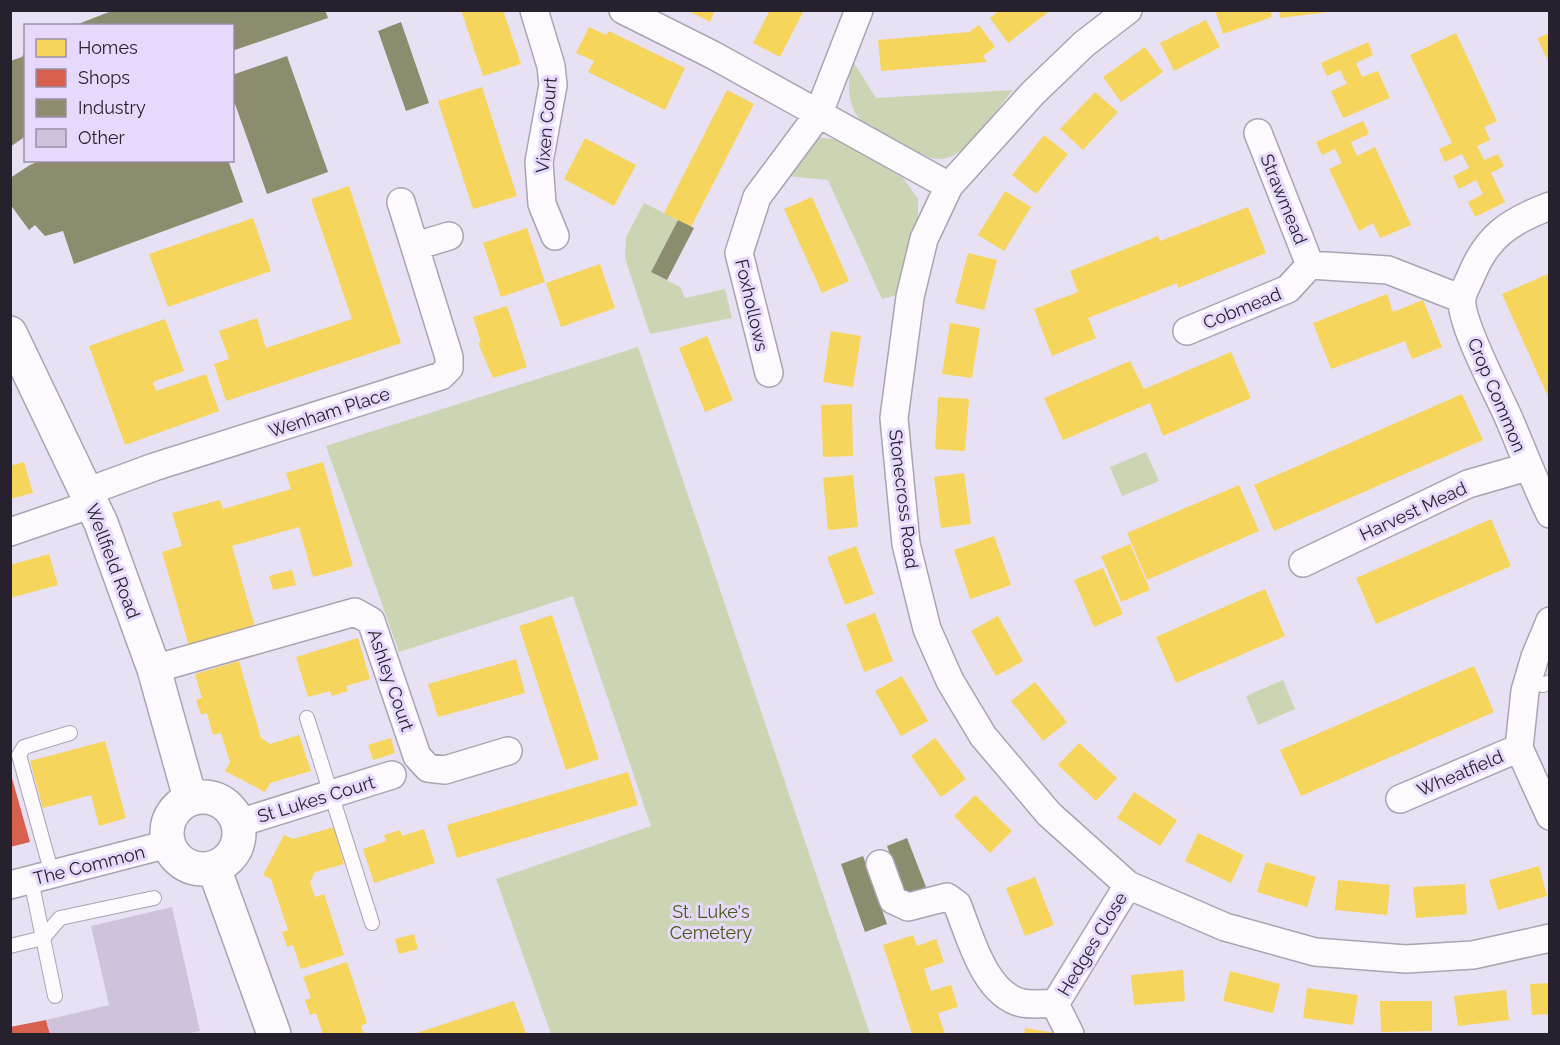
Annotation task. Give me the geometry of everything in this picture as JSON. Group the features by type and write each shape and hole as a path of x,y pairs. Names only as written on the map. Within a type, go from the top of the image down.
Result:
{"main road":[{"name":"Wellfield Road","path":"10,333 101,523 154,669 190,798"},
{"path":"211,797 231,809 239,823 239,841 228,861 214,868 196,870 178,861 168,844 167,825 174,810 190,798 211,797"},
{"path":"214,868 274,1035"}],"street":[{"path":"623,10 713,55 949,186"},
{"name":"Foxhollows","path":"769,373 739,253 757,197 818,114 859,10"},
{"name":"Stonecross Road","path":"1128,10 1084,44 1033,93 949,186 924,239 910,297 894,418 906,544 927,629 950,681 983,736 1049,814 1128,885 1225,927 1315,952 1406,959 1473,955 1550,938"},
{"name":"Vixen Court","path":"540,12 553,85 539,162 542,204 555,236"},
{"name":"Strawmead","path":"1258,133 1310,265"},
{"name":"Wenham Place","path":"10,532 154,467 441,376 449,368 449,357 401,202"},
{"path":"1310,265 1388,270 1462,299 1478,258 1495,236 1518,218 1550,206"},
{"path":"416,246 448,236"},
{"name":"Cobmead","path":"1187,331 1288,289 1310,265"},
{"name":"Crop Common","path":"1462,299 1473,344 1550,514"},
{"name":"Harvest Mead","path":"1303,562 1468,484 1527,467"},
{"name":"Ashley Court","path":"154,669 355,612 371,621 417,756 428,768 445,770 508,751"},
{"path":"1550,621 1539,681 1519,747 1550,816"},
{"name":"Wheatfield","path":"1400,799 1519,747"},
{"name":"St Lukes Court","path":"239,823 392,775"},
{"name":"The Common","path":"31,879 168,844"},
{"name":"Hedges Close","path":"880,864 893,900 908,907 947,897 957,904 989,980 1001,994 1022,1003 1055,1004"},
{"name":"Hedges Close","path":"1055,1004 1128,885"},
{"name":"Hedges Close","path":"1055,1004 1070,1035"}],"lane":[{"path":"307,718 372,923"},
{"path":"55,996 31,879 19,755 24,747 70,733"},
{"path":"10,946 43,938 60,918 154,898"}],"green space":[{"path":"852,60 876,98 1013,90 958,153 950,157 934,159 872,128 859,118 850,98 849,82"},
{"path":"818,137 838,140 903,178 918,199 918,217 897,295 882,299 828,180 786,176"},
{"path":"644,203 678,220 651,272 680,287 685,298 725,289 732,318 650,334 625,258 626,237"},
{"name":"St. Luke's Cemetery","path":"638,347 870,1034 551,1034 496,879 651,826 573,596 399,652 326,446"},
{"path":"1146,452 1159,481 1122,496 1110,467"},
{"path":"1283,680 1295,709 1258,725 1246,696"}],"building: Homes":[{"path":"461,10 503,10 521,64 483,76"},
{"path":"687,10 715,10 710,22"},
{"path":"770,10 804,10 780,57 753,43"},
{"path":"1000,10 1051,10 1008,43 990,18"},
{"path":"1215,10 1270,10 1272,17 1223,34"},
{"path":"1279,10 1329,10 1329,12 1280,18"},
{"path":"1206,20 1220,47 1174,71 1160,43"},
{"path":"979,25 995,47 983,56 987,62 881,71 878,40 969,32"},
{"path":"589,27 606,35 609,31 685,68 665,110 588,72 594,61 576,53"},
{"path":"1456,33 1497,121 1484,127 1490,140 1477,146 1484,160 1498,154 1504,166 1491,173 1505,202 1475,217 1468,202 1483,194 1476,180 1459,189 1453,176 1469,168 1462,154 1445,162 1439,149 1452,143 1410,55"},
{"path":"1550,33 1550,65 1537,38"},
{"path":"1368,42 1373,55 1356,63 1362,77 1378,71 1390,98 1343,118 1331,91 1347,84 1340,70 1327,76 1321,63"},
{"path":"1145,47 1163,72 1121,102 1103,77"},
{"path":"482,87 517,196 473,209 438,101"},
{"path":"727,90 754,104 691,227 664,213"},
{"path":"1095,92 1118,112 1083,150 1060,129"},
{"path":"1363,121 1369,134 1351,142 1357,156 1375,147 1411,225 1380,238 1373,223 1359,231 1329,169 1342,163 1335,149 1322,155 1316,142"},
{"path":"1044,135 1068,154 1036,194 1012,175"},
{"path":"585,138 636,165 614,206 564,179"},
{"path":"349,186 401,343 226,401 214,364 229,359 219,331 257,318 266,348 352,319 311,199"},
{"path":"1005,191 1031,207 1004,251 978,235"},
{"path":"812,197 849,281 822,293 784,209"},
{"path":"1248,207 1266,253 1178,288 1177,283 1088,318 1096,338 1052,356 1034,309 1078,292 1070,271 1158,236 1160,241"},
{"path":"253,218 271,271 168,307 149,254"},
{"path":"527,228 545,282 501,297 483,243"},
{"path":"968,253 997,260 984,310 955,303"},
{"path":"600,264 615,308 561,327 546,283"},
{"path":"1548,274 1550,277 1550,401 1502,294"},
{"path":"1387,294 1393,312 1423,300 1442,347 1412,359 1405,341 1331,369 1313,323"},
{"path":"507,306 527,367 493,378 478,343 481,342 473,317"},
{"path":"165,319 184,371 153,382 156,391 206,374 219,411 125,445 89,346"},
{"path":"950,323 980,328 972,378 942,374"},
{"path":"831,331 861,336 853,387 823,382"},
{"path":"707,336 733,400 705,412 679,348"},
{"path":"1231,352 1251,398 1163,436 1150,403 1063,440 1044,398 1130,361 1144,389"},
{"path":"1462,394 1483,440 1274,531 1254,485"},
{"path":"938,397 969,399 965,451 935,449"},
{"path":"852,404 853,456 823,457 821,405"},
{"path":"24,462 33,493 10,499 10,466"},
{"path":"323,462 353,566 313,577 299,527 232,546 255,627 189,646 162,552 182,546 172,513 220,500 223,509 291,489 286,473"},
{"path":"964,473 971,524 941,528 934,477"},
{"path":"853,475 858,527 828,530 823,478"},
{"path":"1239,485 1259,531 1147,580 1127,533"},
{"path":"1491,519 1511,566 1376,624 1356,578"},
{"path":"994,536 1011,585 970,599 954,550"},
{"path":"1130,544 1150,590 1121,602 1101,556"},
{"path":"856,546 874,594 845,605 827,557"},
{"path":"49,554 58,585 10,598 10,565"},
{"path":"1103,568 1123,614 1094,627 1074,580"},
{"path":"292,570 296,585 273,590 269,576"},
{"path":"1265,589 1285,636 1176,683 1156,637"},
{"path":"875,613 893,661 864,672 846,624"},
{"path":"552,615 599,759 566,770 519,626"},
{"path":"998,616 1023,661 996,676 971,631"},
{"path":"358,638 370,679 346,686 348,691 332,696 330,691 308,697 296,657"},
{"path":"516,659 525,693 438,717 428,684"},
{"path":"239,661 261,738 270,744 299,735 311,771 270,783 265,792 225,771 230,762 221,733 213,735 207,713 201,715 196,700 202,698 195,674"},
{"path":"1474,666 1494,712 1301,796 1280,750"},
{"path":"902,676 928,721 901,736 875,691"},
{"path":"1035,682 1067,722 1043,741 1011,701"},
{"path":"391,738 395,753 373,760 368,745"},
{"path":"935,738 966,779 941,797 911,756"},
{"path":"105,741 126,818 99,826 91,795 43,808 30,761"},
{"path":"1079,743 1117,778 1096,801 1058,765"},
{"path":"628,772 638,805 457,858 447,825"},
{"path":"1134,792 1177,820 1160,846 1117,818"},
{"path":"975,795 1012,831 990,853 954,816"},
{"path":"334,827 344,864 315,872 310,882 315,897 324,894 344,955 301,969 293,945 287,947 282,932 288,930 271,879 263,875 284,835 293,839"},
{"path":"424,829 435,863 374,883 363,849 386,841 384,835 400,830 402,836"},
{"path":"1198,833 1244,855 1231,883 1185,861"},
{"path":"1266,862 1316,877 1307,907 1257,892"},
{"path":"1539,866 1547,896 1498,910 1489,880"},
{"path":"1035,877 1054,925 1025,936 1006,888"},
{"path":"1338,880 1390,885 1387,915 1335,910"},
{"path":"1465,884 1467,914 1416,918 1413,887"},
{"path":"414,934 418,949 399,954 395,939"},
{"path":"913,935 917,946 936,939 944,962 924,969 931,991 951,985 958,1007 938,1013 945,1034 912,1034 883,945"},
{"path":"347,962 367,1023 361,1026 364,1034 323,1034 316,1013 310,1015 305,1000 311,998 303,977"},
{"path":"1183,970 1185,1001 1134,1005 1131,975"},
{"path":"1230,971 1280,984 1273,1013 1223,1001"},
{"path":"1550,983 1550,1014 1532,1015 1530,984"},
{"path":"1307,988 1358,995 1353,1025 1303,1018"},
{"path":"1506,990 1509,1020 1458,1026 1454,996"},
{"path":"514,1001 526,1034 414,1034"},
{"path":"1380,1001 1432,1001 1432,1031 1381,1032"},
{"path":"1025,1028 1055,1033 1055,1034 1024,1034"}],"building: Shops":[{"path":"10,771 30,842 10,847"},
{"path":"46,1020 50,1034 10,1034 10,1027"}],"building: Industry":[{"path":"114,10 325,10 328,18 234,50 234,24 78,24"},
{"path":"401,22 429,103 406,111 378,31"},
{"path":"24,54 24,137 10,147 10,61 22,57"},
{"path":"287,56 328,172 267,194 234,104 234,74"},
{"path":"37,162 229,162 243,202 74,264 63,231 45,236 35,225 29,230 10,204 10,178"},
{"path":"678,220 694,228 667,280 651,272"},
{"path":"907,838 926,887 905,895 887,846"},
{"path":"863,856 887,924 865,932 841,864"}],"building: Other":[{"path":"172,907 200,1031 185,1034 50,1034 46,1020 109,1005 91,926"}]}
